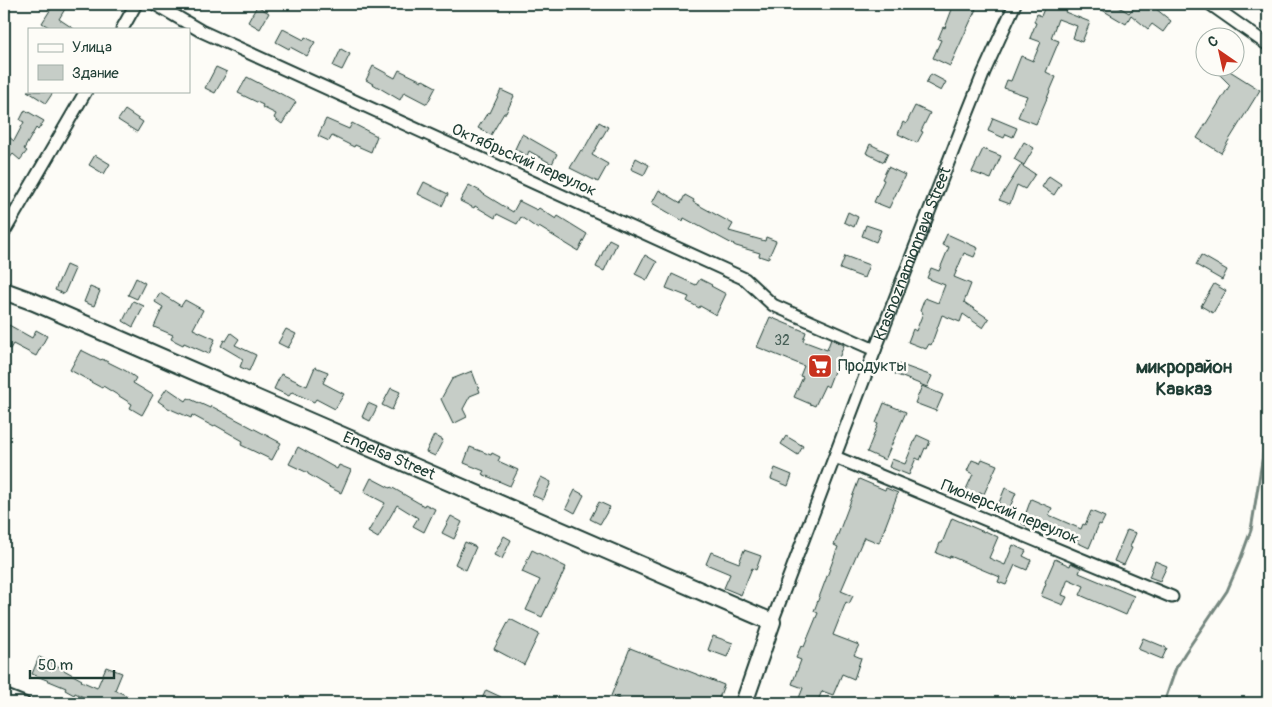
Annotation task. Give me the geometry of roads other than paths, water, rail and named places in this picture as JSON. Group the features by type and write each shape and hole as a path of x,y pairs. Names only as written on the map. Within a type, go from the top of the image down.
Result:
{"main road":[{"name":"Engelsa Street","path":"4,291 34,302 772,622"},
{"name":"Krasnoznamionnaya Street","path":"744,703 772,622"}],"street":[{"path":"123,28 136,4"},
{"name":"Октябрьский переулок","path":"155,4 202,31 745,279 772,305 875,350"},
{"name":"Krasnoznamionnaya Street","path":"772,622 966,117 984,72 1016,4"},
{"path":"1210,4 1268,45"},
{"path":"4,232 85,92"},
{"name":"Пионерский переулок","path":"835,457 1172,597"},
{"path":"4,695 24,703"}],"waterway":[{"path":"1164,703 1176,668 1227,591 1239,563 1251,530 1268,424"}],"place":[{"name":"Продукты","path":"820,366"}],"district":[{"name":"микрорайон Кавказ","path":"1184,378"}]}
